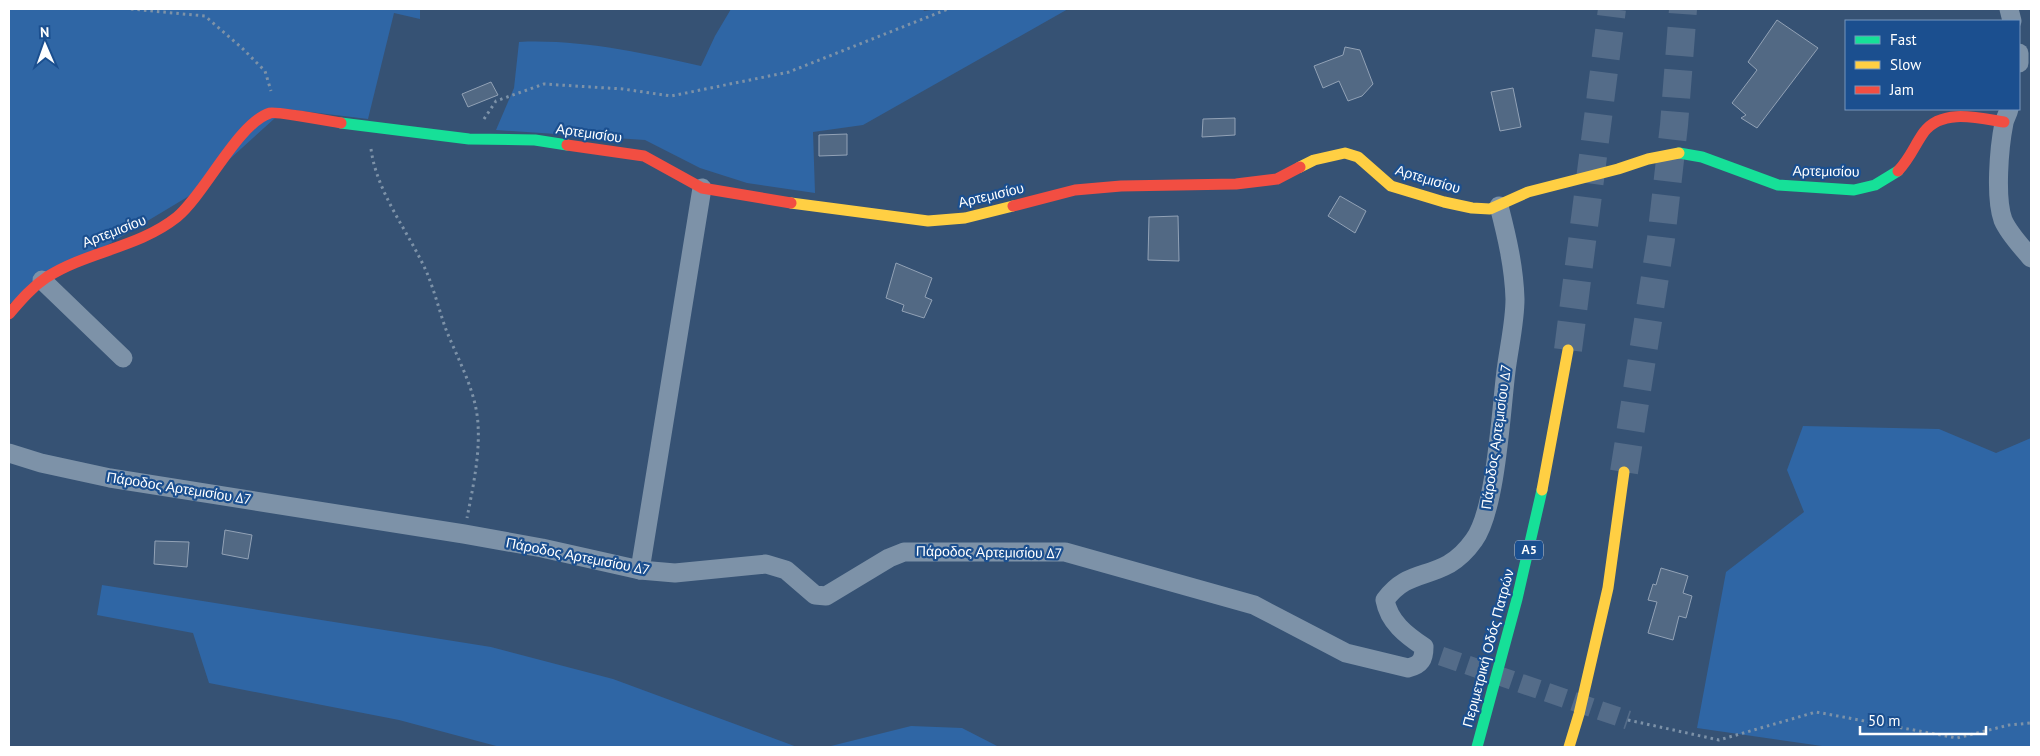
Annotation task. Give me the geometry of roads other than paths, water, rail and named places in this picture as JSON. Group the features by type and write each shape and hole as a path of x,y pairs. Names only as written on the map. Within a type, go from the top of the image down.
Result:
{"main road":[{"name":"Αρτεμισίου","path":"9,314 23,296 42,280 63,267 141,238 173,221 198,195 252,123 264,114 279,112 370,128 468,139 535,140 644,156 659,162 702,188 787,202 928,221 965,218 1075,190 1121,186 1236,184 1277,179 1314,160 1345,153 1358,157 1391,186 1472,208 1490,209 1528,192 1618,169 1648,159 1680,153 1702,156 1778,185 1854,190 1875,185 1894,174 1909,159 1924,132 1934,124 1952,117 2007,115"},
{"name":"Περιμετρική Οδός Πατρών","path":"1477,747 1504,652 1532,540 1551,451 1568,350"},
{"path":"1569,747 1579,714 1608,588 1624,472"}],"street":[{"path":"2007,115 1998,202 2004,222 2031,258"},
{"path":"640,570 702,188"},
{"name":"Πάροδος Αρτεμισίου Δ7","path":"9,453 41,463 110,478 464,534 542,548 640,570 675,573 766,564 786,570 815,595 826,596 889,558 904,552 1065,552 1254,605 1346,654 1408,668 1416,666 1421,662 1424,657 1424,647 1393,622 1387,612 1385,600 1392,590 1406,580 1448,564 1464,553 1475,538 1484,517 1492,486 1515,302 1509,243 1499,206"},
{"path":"42,280 123,358"},
{"path":"1424,647 1440,656"}],"tunnel":[{"path":"1568,350 1612,9"},
{"path":"1624,472 1661,239 1674,125 1683,9"},
{"path":"1441,656 1628,720"}]}
